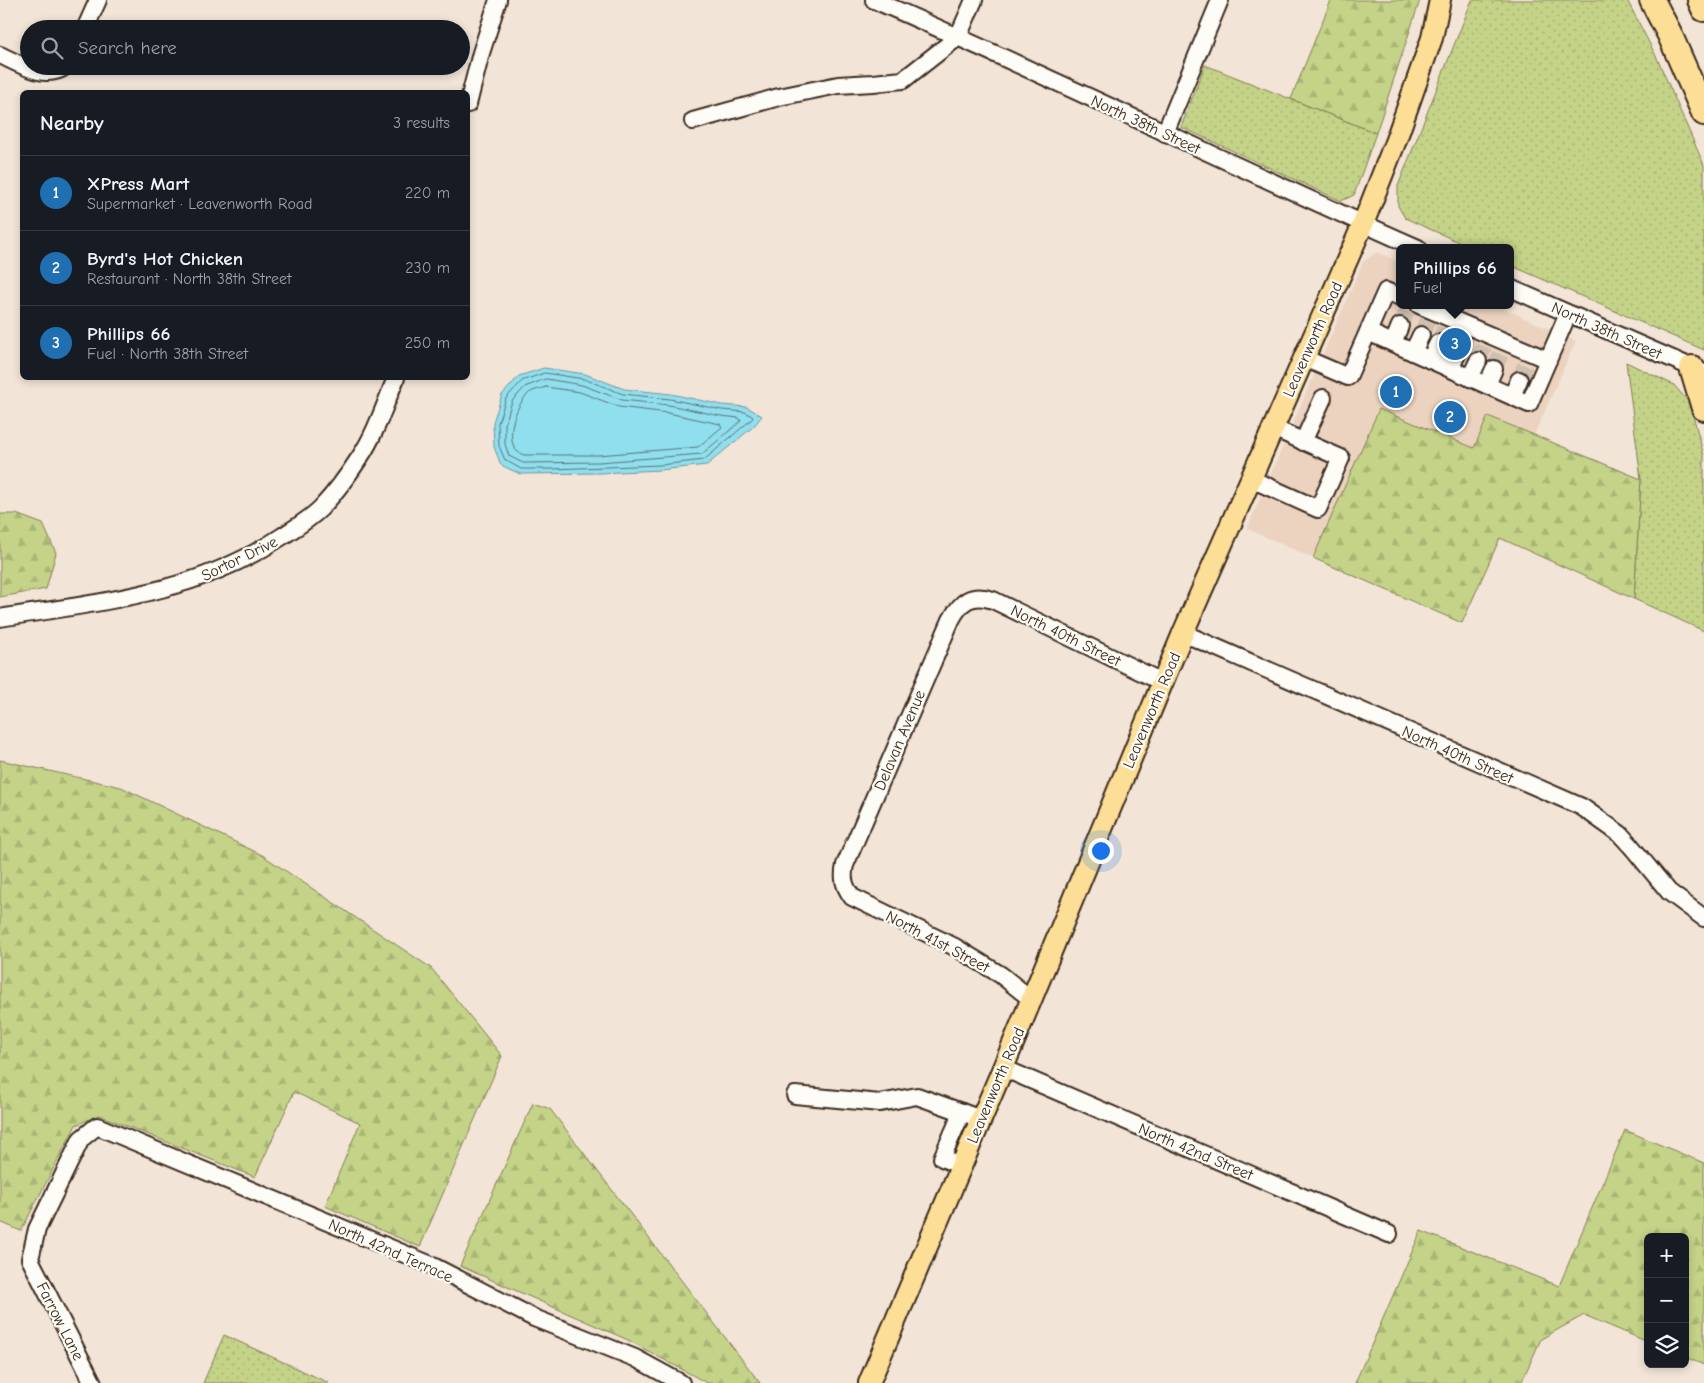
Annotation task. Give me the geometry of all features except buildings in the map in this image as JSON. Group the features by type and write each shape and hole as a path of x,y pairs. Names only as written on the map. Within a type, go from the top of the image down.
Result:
{"highway":[{"path":"1652,0 1669,33 1704,113"},
{"path":"1700,0 1704,9"},
{"path":"1698,370 1704,408"}],"main road":[{"name":"Leavenworth Road","path":"869,1383 1003,1068 1162,682 1363,224 1396,140 1432,38 1440,0"},
{"name":"Leavenworth Road","path":"1432,38 1455,0"}],"street":[{"path":"89,20 98,0"},
{"path":"470,96 481,53 498,0"},
{"name":"North 38th Street","path":"874,0 958,36 1409,244"},
{"path":"693,121 779,97 838,85 903,80 958,36 974,0"},
{"path":"1165,133 1220,0"},
{"path":"0,55 20,64"},
{"name":"North 38th Street","path":"1514,290 1698,370"},
{"path":"1304,358 1348,377 1386,291 1396,297"},
{"path":"1418,309 1528,358 1548,360"},
{"path":"1368,332 1529,404 1568,314"},
{"path":"1393,343 1400,326"},
{"path":"1414,352 1421,335"},
{"path":"1430,360 1438,343"},
{"path":"1450,369 1458,352"},
{"path":"1470,378 1478,362"},
{"path":"1487,386 1494,369"},
{"name":"Sortor Drive","path":"0,618 139,596 190,582 236,563 268,546 316,512 341,483 361,456 373,433 395,380"},
{"path":"1512,396 1519,380"},
{"path":"1303,442 1323,398"},
{"path":"1251,479 1318,509 1340,458 1273,428"},
{"name":"North 40th Street","path":"968,600 982,597 993,600 1162,682"},
{"name":"Delavan Avenue","path":"844,885 842,877 845,865 951,620 956,610 968,600"},
{"name":"North 40th Street","path":"1183,634 1582,807 1620,834 1669,892 1704,918"},
{"name":"North 41st Street","path":"844,885 852,897 954,947 1001,975 1031,999"},
{"name":"North 42nd Street","path":"1003,1068 1389,1234"},
{"path":"796,1095 880,1103 917,1096 981,1119"},
{"path":"961,1166 942,1158 962,1112"},
{"name":"North 42nd Terrace","path":"30,1259 37,1229 80,1139 97,1126 431,1264 534,1318 635,1358 681,1383"},
{"name":"Farrow Lane","path":"30,1259 93,1383"}],"shaded area":[{"path":"1377,252 1396,261 1396,309 1505,309 1576,341 1534,435 1489,416 1475,448 1379,409 1313,558 1247,529 1363,262"}],"green space":[{"path":"1331,0 1420,0 1376,133 1291,99"},
{"path":"1472,0 1627,0 1657,58 1704,165 1704,350 1514,267 1514,244 1463,244 1405,218 1398,206 1398,186"},
{"path":"1205,65 1376,133 1354,195 1341,201 1181,127"},
{"path":"1626,362 1674,385 1690,404 1704,456 1704,631 1634,599 1641,479"},
{"path":"1379,409 1474,448 1488,416 1641,479 1634,599 1500,538 1462,623 1313,558"},
{"path":"0,514 16,514 43,524 56,553 46,589 0,597"},
{"path":"0,760 121,787 262,855 431,968 502,1056 420,1247 325,1206 360,1123 294,1092 255,1177 99,1115 76,1125 21,1231 0,1222"},
{"path":"533,1103 550,1109 760,1383 707,1383 628,1340 460,1266"},
{"path":"1625,1130 1704,1163 1704,1365 1689,1359 1689,1233 1644,1233 1644,1340 1584,1315 1541,1339 1521,1383 1355,1383 1421,1231 1559,1286"},
{"path":"224,1335 329,1383 203,1383"}],"water":[{"path":"544,368 585,374 624,389 671,394 722,405 747,407 762,416 754,426 707,465 660,470 599,473 520,474 501,465 494,447 493,422 502,395 519,376"}],"tunnel":[{"path":"1400,326 1407,311"},
{"path":"1421,335 1428,319"},
{"path":"1438,343 1445,327"},
{"path":"1458,352 1466,336"},
{"path":"1478,361 1485,345"},
{"path":"1494,369 1502,351"},
{"path":"1519,380 1526,363"}],"place":[{"name":"Phillips 66","path":"1455,344"},
{"name":"XPress Mart","path":"1396,392"},
{"name":"Byrd's Hot Chicken","path":"1450,417"}]}
